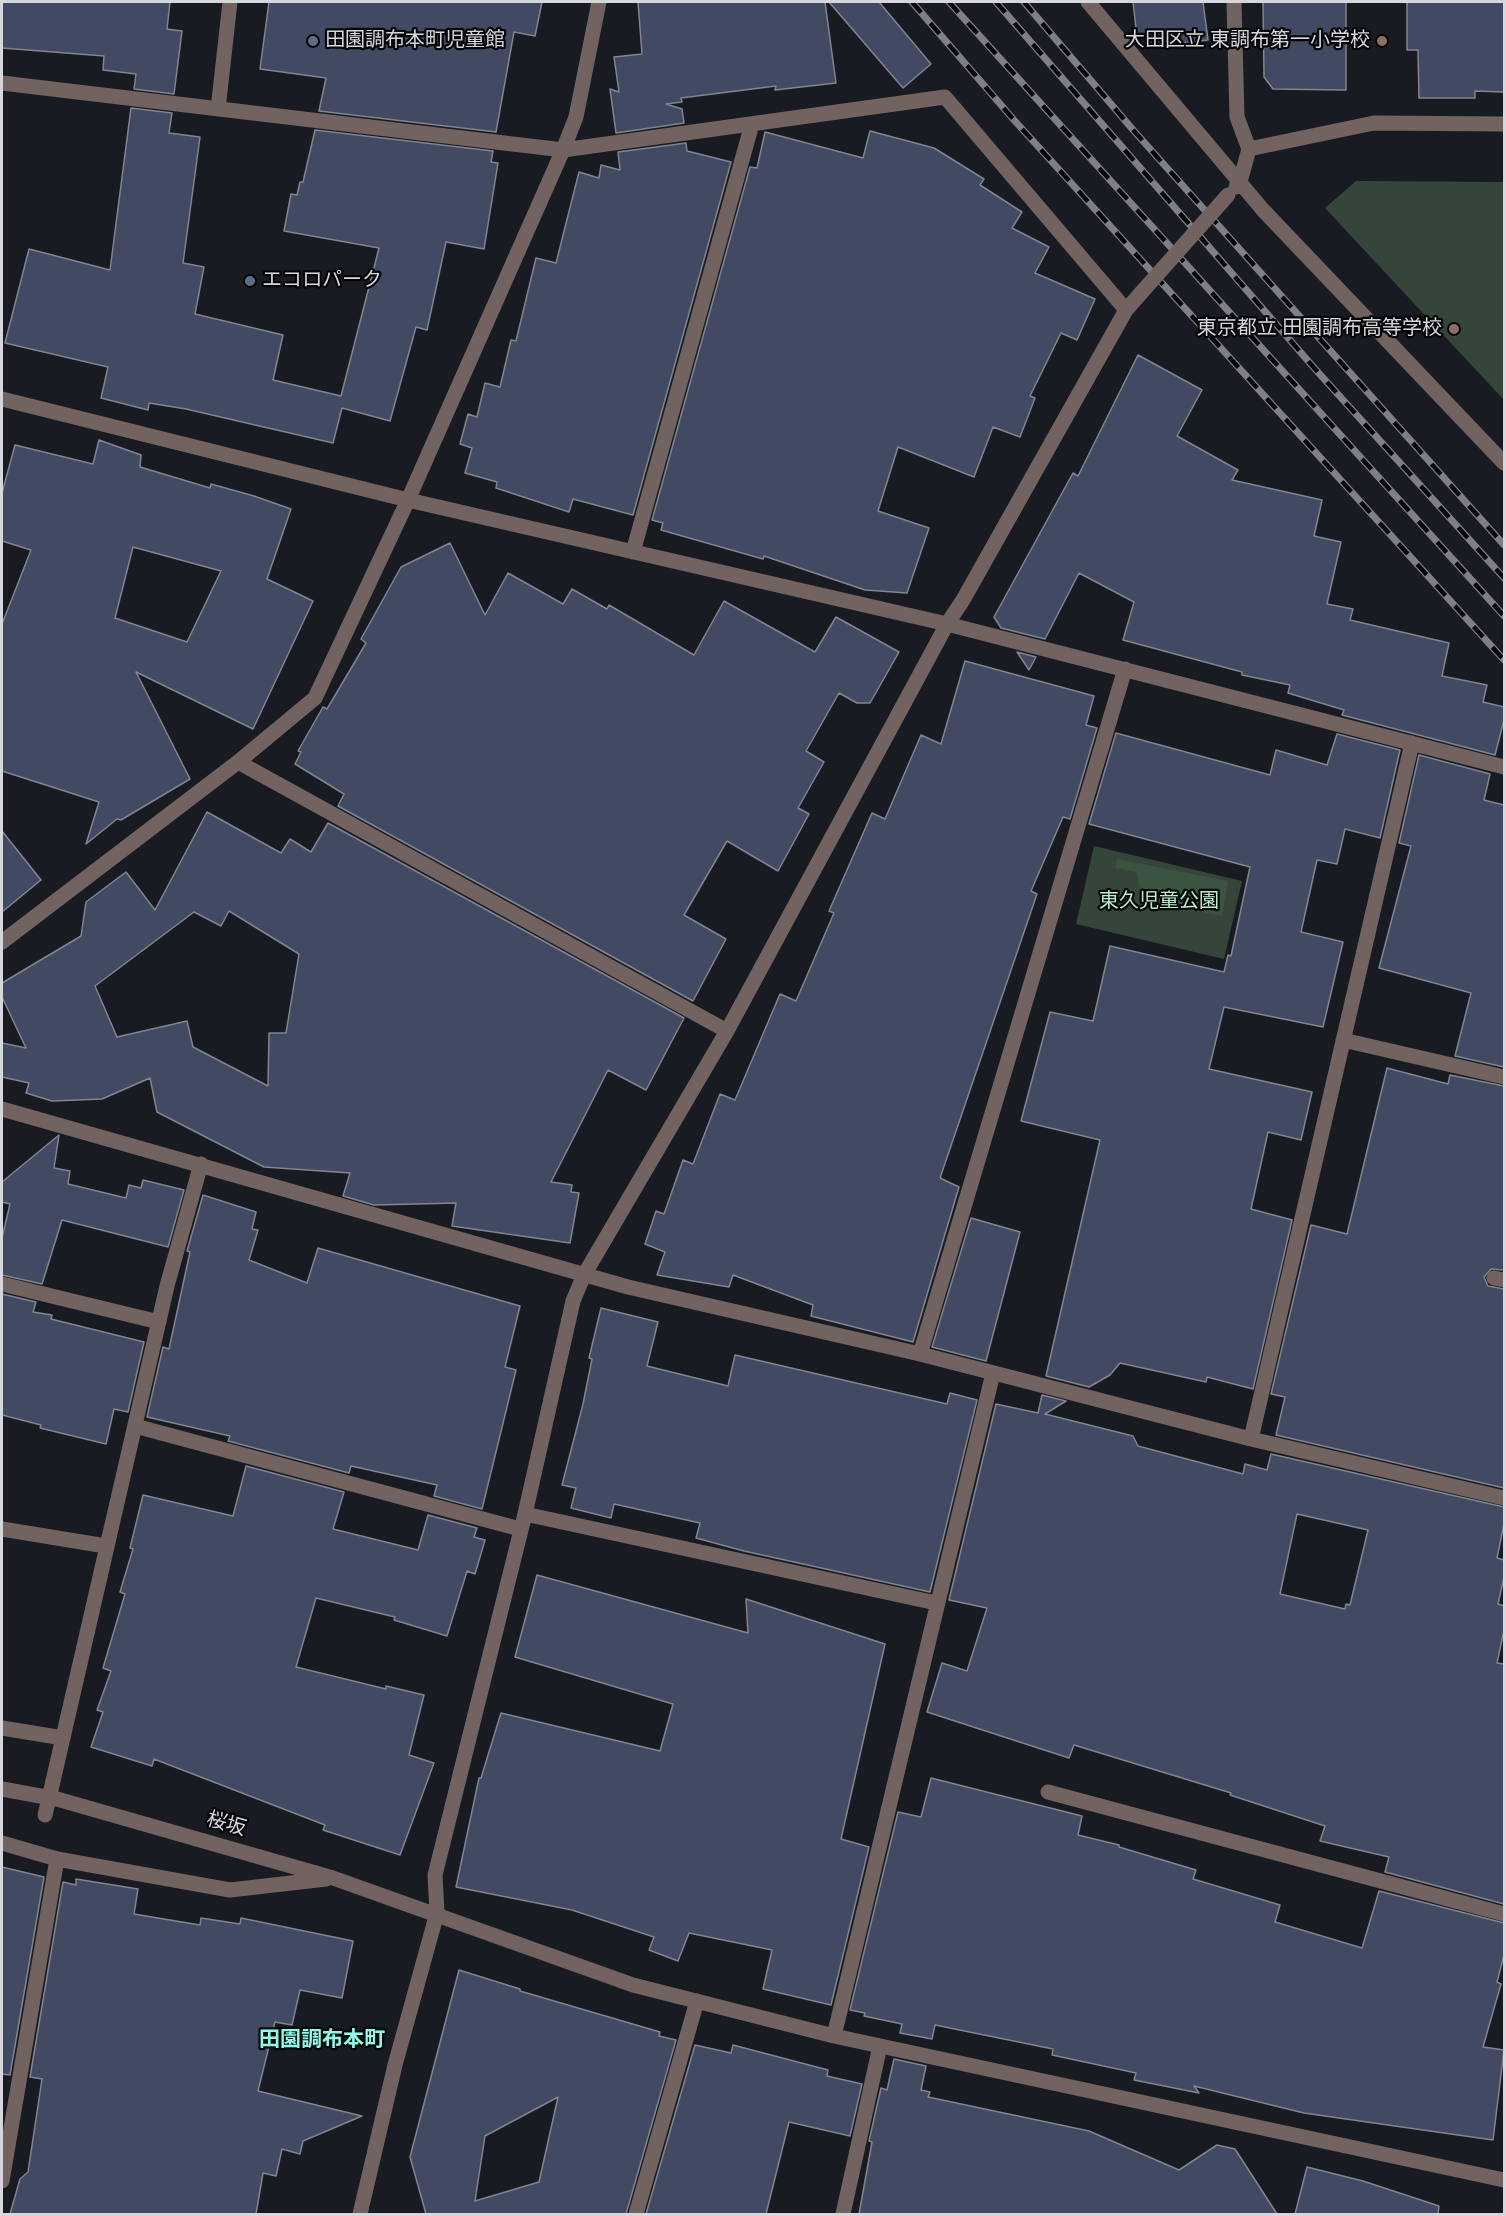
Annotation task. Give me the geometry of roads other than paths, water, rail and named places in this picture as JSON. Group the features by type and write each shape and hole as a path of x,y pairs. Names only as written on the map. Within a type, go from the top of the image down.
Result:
{"street":[{"path":"218,109 230,2"},
{"path":"2,942 238,762 315,698 408,500 563,150 576,117 599,2"},
{"path":"1088,2 1240,182 1504,463"},
{"path":"360,2214 395,2065 437,1913 435,1875 525,1514 573,1301 584,1275 727,1031 947,624 963,600 1126,310 1240,182 1249,148 1237,117 1234,2"},
{"path":"2,83 563,150 945,97 1126,310"},
{"path":"1249,148 1374,123 1504,124"},
{"path":"633,552 752,124"},
{"path":"2,399 408,500 947,624 1504,767"},
{"path":"920,1354 1125,669"},
{"path":"1251,1439 1412,744"},
{"path":"238,762 727,1031"},
{"path":"1343,1040 1504,1077"},
{"path":"2,1113 201,1164 584,1275 920,1354 1251,1439 1504,1498"},
{"path":"45,1815 159,1322 201,1164"},
{"path":"2,1284 159,1322"},
{"path":"834,2036 993,1372"},
{"path":"135,1426 520,1529"},
{"path":"525,1514 936,1603"},
{"path":"2,1529 106,1546"},
{"path":"2,1728 63,1738"},
{"name":"桜坂","path":"2,1789 57,1799 333,1878 633,1984 696,2001 834,2036 1504,2180"},
{"path":"1048,1792 1504,1914"},
{"path":"2,1843 57,1859 230,1890 333,1878"},
{"path":"2,2181 57,1859"},
{"path":"636,2214 696,2001"},
{"path":"843,2214 880,2046"}],"railway":[{"path":"912,2 1014,120 1504,660"},
{"path":"949,2 1504,616"},
{"path":"996,2 1316,370 1504,578"},
{"path":"1024,2 1134,131 1504,545"}],"place":[{"name":"田園調布本町児童館","path":"313,41"},
{"name":"大田区立 東調布第一小学校","path":"1382,41"},
{"name":"エコロパーク","path":"250,281"},
{"name":"東京都立 田園調布高等学校","path":"1454,329"}],"district":[{"name":"田園調布本町","path":"322,2041"}],"park label":[{"name":"東久児童公園","path":"1159,902"}]}
